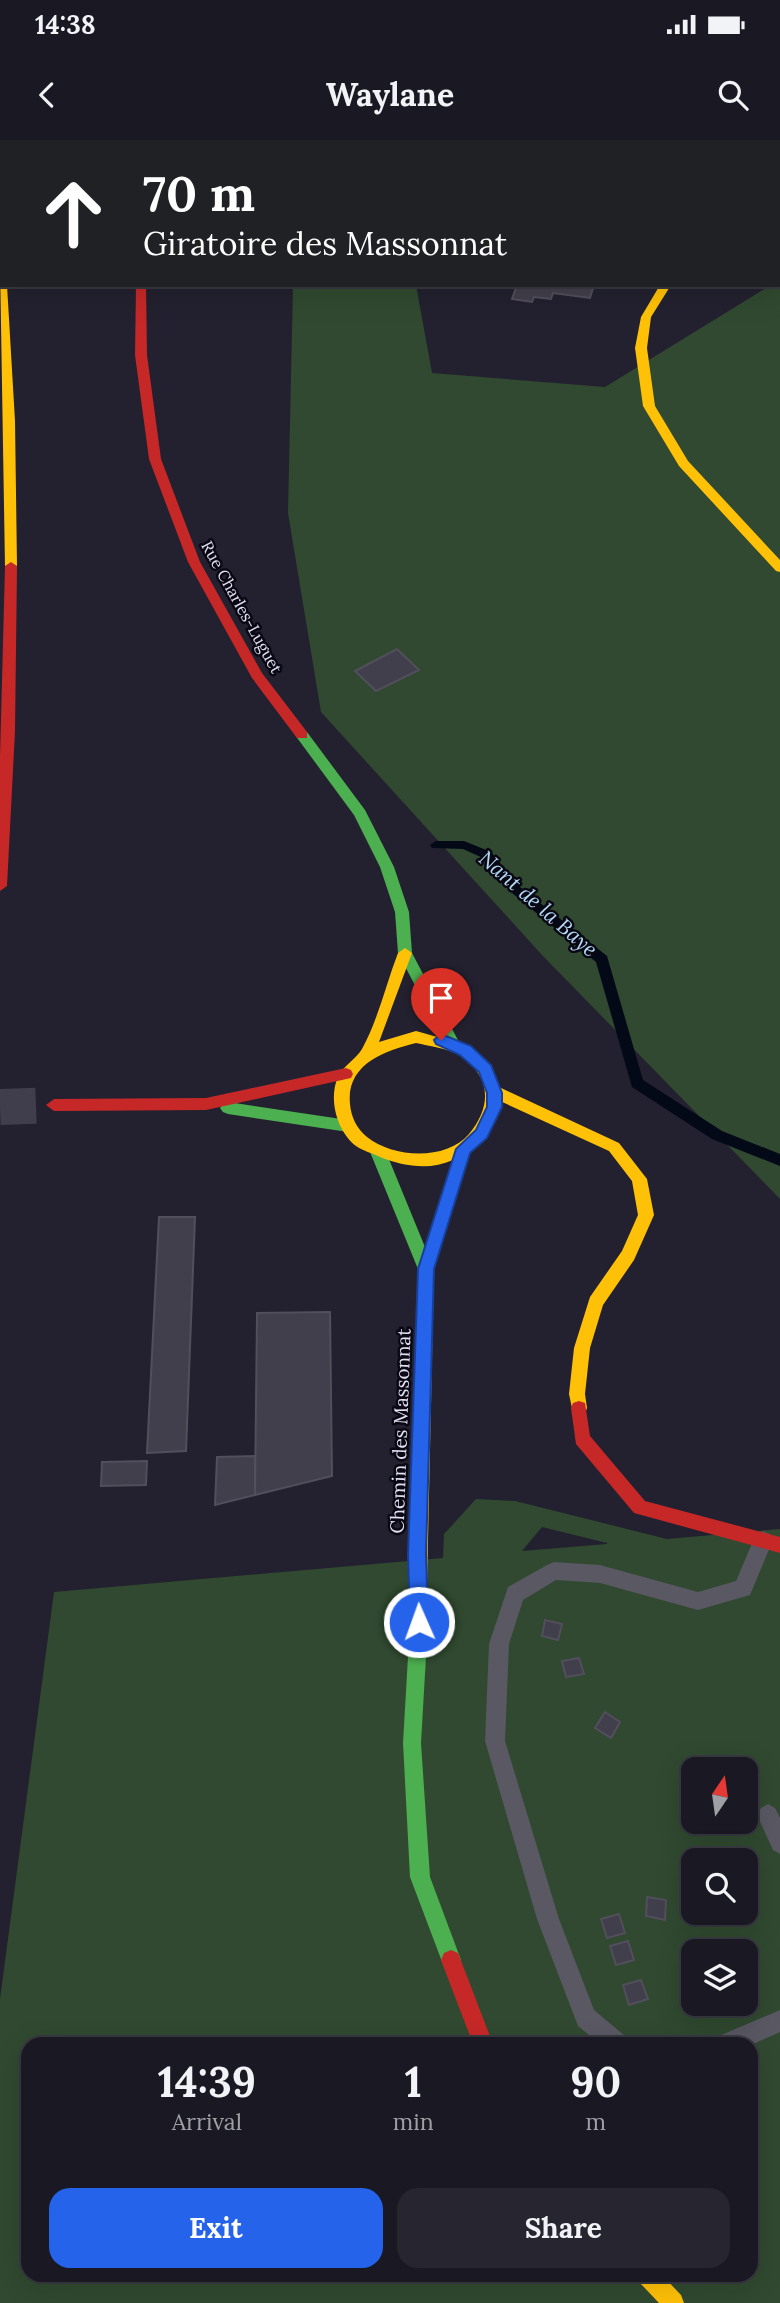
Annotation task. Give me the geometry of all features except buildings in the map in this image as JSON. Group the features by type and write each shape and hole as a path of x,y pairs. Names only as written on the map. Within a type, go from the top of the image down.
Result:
{"main road":[{"path":"0,886 9,682 11,554 8,402 1,287"},
{"name":"Rue Charles-Luguet","path":"141,287 141,355 155,459 194,562 257,675 360,813 387,867 402,912 405,953 453,1044"},
{"path":"665,287 646,317 643,338 649,406 683,463 780,568"},
{"name":"Rue Charles-Luguet","path":"369,1050 405,953"},
{"path":"416,1037 453,1044 466,1050 485,1069 495,1093 489,1133 451,1156 421,1161 391,1158 366,1145 348,1126 342,1113 340,1100 346,1074 369,1050 391,1040 416,1037"},
{"path":"206,1104 346,1074"},
{"path":"495,1093 614,1147 639,1179 646,1215 628,1255 596,1302 585,1337 577,1394 582,1438 640,1507 771,1542"},
{"path":"54,1105 206,1104 348,1126"},
{"path":"535,1130 575,1127"},
{"name":"Chemin des Massonnat","path":"464,1149 426,1269 417,1554 419,1622 412,1743 420,1877 480,2037"},
{"name":"Chemin des Massonnat","path":"378,1152 426,1269"},
{"path":"654,2282 673,2303"}],"lane":[{"path":"609,2037 586,2018 548,1919 495,1741 499,1644 515,1594 554,1571 600,1574 698,1601 743,1588 771,1542"},
{"path":"768,1815 780,1843"},
{"path":"743,2037 780,2021"}],"green space":[{"path":"293,287 416,287 432,373 605,387 768,287 780,287 780,1199 542,955 321,712 288,513"},
{"path":"476,1499 515,1501 667,1539 780,1529 780,2303 0,2303 0,1999 54,1592 443,1558 444,1534","holes":["542,1527 607,1544 522,1551"]}],"waterway":[{"name":"Nant de la Baye","path":"436,845 464,845 487,855 516,890 602,959 637,1083 717,1135 780,1160"}],"tunnel":[{"path":"0,1107 54,1105"}],"traffic: fast":[{"path":"302,735 360,813 387,867 402,912 405,953 453,1044"},
{"path":"228,1108 348,1126"},
{"path":"378,1152 426,1269"},
{"path":"418,1586 419,1622 412,1743 420,1877 451,1960"}],"traffic: slow":[{"path":"1,287 9,421 11,566"},
{"path":"665,287 646,317 641,348 649,406 683,463 780,568"},
{"path":"369,1050 405,953"},
{"path":"416,1037 461,1049 486,1070 494,1096 488,1122 469,1145 441,1159 405,1160 365,1144 351,1129 343,1109 345,1079 362,1058 388,1045 416,1037"},
{"path":"495,1092 614,1147 639,1179 646,1215 628,1255 596,1302 582,1348 577,1394 579,1408"},
{"path":"418,1586 426,1269 464,1149"},
{"path":"654,2282 673,2303"}],"traffic: jam":[{"path":"141,287 141,355 155,459 194,562 257,675 302,735"},
{"path":"0,886 8,731 11,566"},
{"path":"54,1105 206,1104 346,1074"},
{"path":"579,1408 582,1439 640,1507 780,1545"},
{"path":"451,1960 480,2037"}],"route":[{"path":"419,1622 417,1554 426,1269 464,1149 482,1134 495,1107 492,1081 485,1069 466,1050 441,1040"}]}
